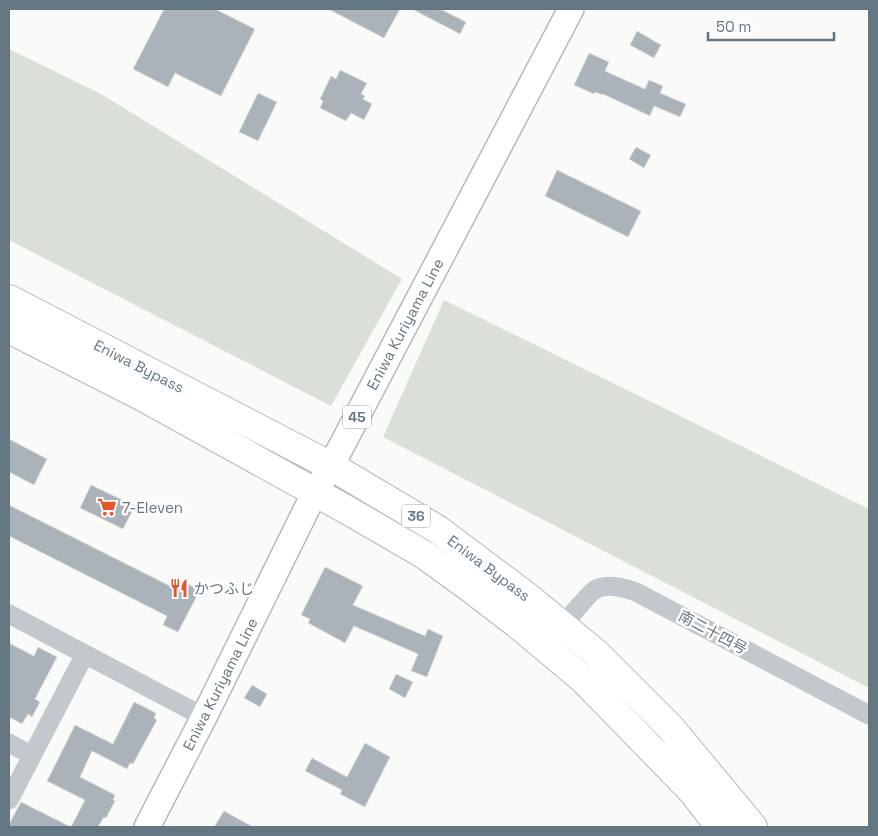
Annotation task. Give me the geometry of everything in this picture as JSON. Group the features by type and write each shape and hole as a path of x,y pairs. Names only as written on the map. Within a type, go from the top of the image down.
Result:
{"highway":[{"name":"Eniwa Bypass","path":"9,299 331,466 437,529 530,598 597,654 670,727 753,827"},
{"name":"Eniwa Bypass","path":"9,329 141,396 423,554 517,624 584,680 692,791 720,827"}],"main road":[{"name":"Eniwa Kuriyama Line","path":"147,827 204,717 315,492 331,466 571,9"}],"street":[{"name":"南二十四号","path":"563,624 595,589 610,586 624,588 636,592 869,715"},
{"path":"9,614 204,717"},
{"path":"9,800 85,654"},
{"path":"9,743 31,755"}],"shaded area":[{"path":"9,49 101,94 402,279 331,406 9,240"},
{"path":"444,300 869,509 869,688 383,437"}],"building":[{"path":"164,9 215,9 255,29 221,96 175,73 168,87 133,69"},
{"path":"328,9 400,9 384,38"},
{"path":"412,9 440,9 466,22 460,34"},
{"path":"637,31 661,45 654,58 630,45"},
{"path":"589,53 609,62 605,71 645,89 649,80 663,86 660,93 686,104 680,117 654,106 650,116 603,94 595,92 594,94 574,85"},
{"path":"340,70 367,83 361,94 365,96 363,99 372,104 364,120 351,113 346,121 320,108 323,101 320,99 331,76 336,79"},
{"path":"258,93 277,102 258,141 239,132"},
{"path":"636,147 651,155 644,168 629,159"},
{"path":"557,170 641,211 628,237 545,196"},
{"path":"9,439 47,459 34,485 9,472"},
{"name":"7-Eleven","path":"91,485 135,506 123,529 80,508"},
{"path":"9,505 174,588 179,580 200,590 178,632 163,625 167,616 9,536"},
{"path":"325,567 363,586 353,605 425,636 428,629 443,636 427,677 411,671 418,654 354,626 345,643 308,623 310,619 301,615"},
{"path":"9,643 34,656 38,647 57,657 35,699 40,702 32,717 28,714 22,724 9,717"},
{"path":"396,674 413,682 405,698 389,689"},
{"path":"252,685 267,694 260,707 244,698"},
{"path":"134,702 156,713 154,718 157,720 133,764 130,763 127,769 92,751 80,777 115,795 113,800 115,801 106,818 104,817 98,827 71,827 85,800 47,781 75,725 113,744"},
{"path":"365,743 390,757 365,807 340,794 342,790 305,771 312,758 347,777"},
{"path":"21,802 71,827 9,827 9,824"},
{"path":"224,811 253,827 214,827"}],"place":[{"name":"7-Eleven","path":"107,507"},
{"name":"かつふじ","path":"179,588"}]}
